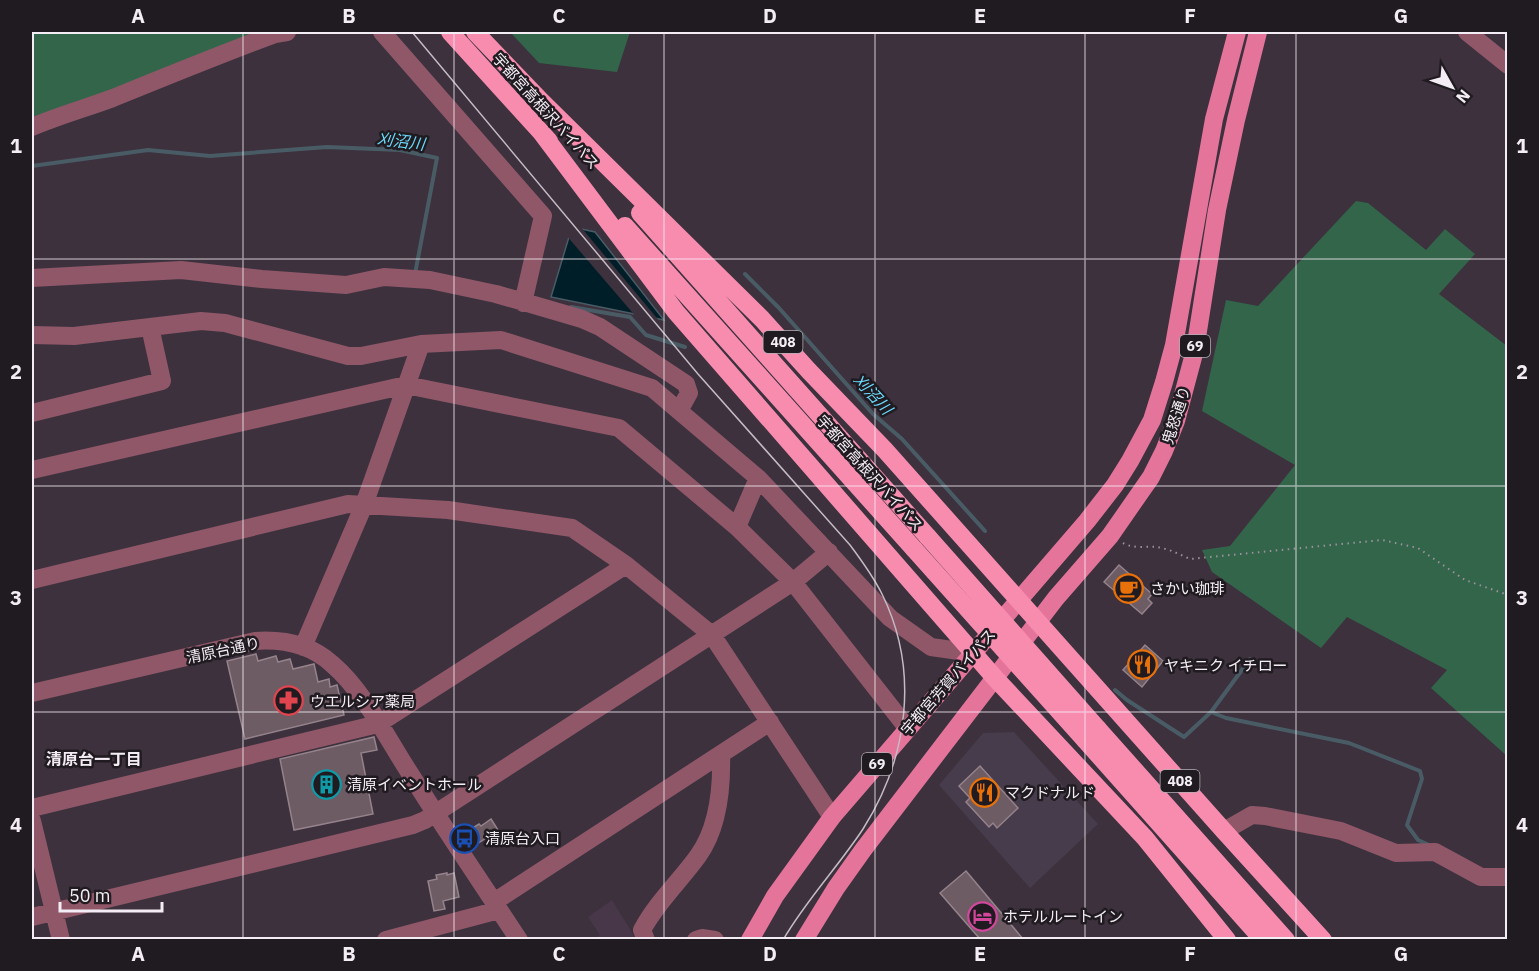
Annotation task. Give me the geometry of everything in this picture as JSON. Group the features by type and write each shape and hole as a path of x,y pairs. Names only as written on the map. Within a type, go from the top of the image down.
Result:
{"highway":[{"name":"宇都宮高根沢バイパス","path":"450,32 921,543"},
{"name":"宇都宮高根沢バイパス","path":"475,32 536,96 921,543 1091,734 1263,939"},
{"name":"408","path":"536,96 762,318 808,371 885,450 1323,939"},
{"name":"408","path":"541,132 676,312 995,678 1145,838 1227,939"},
{"name":"宇都宮高根沢バイパス","path":"1091,734 1286,939"}],"main road":[{"name":"鬼怒通り","path":"1019,600 1115,485 1152,420 1174,345 1214,118 1237,32"},
{"name":"鬼怒通り","path":"995,678 1038,621 1110,536 1151,477 1164,451 1176,421 1195,350 1217,210 1258,32"},
{"name":"宇都宮芳賀バイパス","path":"750,939 775,896 832,817 1019,600"},
{"name":"69","path":"804,939 863,850 995,678"}],"street":[{"path":"32,128 264,38 287,32"},
{"path":"382,32 543,216 524,297"},
{"path":"1467,32 1508,65"},
{"path":"32,278 181,270 346,285 384,277 430,280 496,294 524,297 600,327 680,379 686,384 689,393 679,411"},
{"path":"32,335 74,336 201,321 225,323 348,356 361,356 421,344 501,340 652,388 758,478 890,618 931,647 973,653"},
{"path":"32,413 162,381 150,327"},
{"path":"303,647 364,505 421,344"},
{"path":"32,470 406,385 619,428 737,527 793,582 908,729"},
{"path":"737,527 758,478"},
{"path":"32,580 348,504 448,510 572,528 626,565 712,635 832,817"},
{"path":"32,917 414,825 435,814 793,582 829,552"},
{"path":"32,807 378,724 626,565"},
{"name":"清原台通り","path":"32,693 255,641 270,640 303,647 318,653 343,675 358,693 435,814 519,939"},
{"path":"386,939 497,906 770,722"},
{"path":"646,939 642,930 651,913 699,855 707,840 716,814 722,784 721,754"},
{"path":"1224,831 1252,816 1265,816 1341,831 1396,853 1435,852 1481,877 1508,877"},
{"path":"32,821 61,939"},
{"path":"696,939 715,939"}],"path":[{"path":"1110,536 1128,546 1157,547 1190,559 1382,540 1418,548 1465,580 1508,595"}],"shaded area":[{"path":"1014,732 1098,824 1030,888 939,785 983,733"},
{"path":"612,900 636,939 593,939 600,935 588,917"}],"green space":[{"path":"32,32 272,32 32,122"},
{"path":"510,32 630,32 617,72 539,63"},
{"path":"1356,201 1368,203 1426,250 1445,229 1475,254 1439,294 1507,346 1507,756 1431,688 1447,670 1347,617 1321,648 1212,572 1202,550 1230,546 1295,465 1202,411 1226,300 1258,306"}],"water":[{"path":"572,227 595,232 664,320 551,297"}],"pier":[{"path":"570,224 580,226 661,323 637,318 566,235"}],"building":[{"name":"さかい珈琲","path":"1119,565 1152,594 1148,599 1152,603 1142,614 1104,582"},
{"name":"ヤキニク イチロー","path":"1145,645 1163,661 1142,687 1123,670"},
{"name":"ウエルシア薬局","path":"256,654 258,661 276,656 278,662 290,659 293,669 314,664 318,682 329,679 330,687 337,685 344,715 245,739 227,661"},
{"name":"清原イベントホール","path":"374,737 377,750 361,753 373,814 294,830 280,759"},
{"name":"マクドナルド","path":"980,766 1018,808 997,828 993,823 989,827 966,802 970,798 959,786"},
{"path":"491,819 498,830 477,844 468,831"},
{"name":"ホテルルートイン","path":"966,871 1023,939 980,939 940,893"},
{"path":"447,873 447,875 454,873 459,897 443,901 445,909 434,911 428,881 437,879 436,875"}],"waterway":[{"name":"刈沼川","path":"32,166 148,150 210,156 327,147 400,150 437,158 415,274"},
{"name":"刈沼川","path":"745,274 779,308 873,414 902,439 985,531"},
{"name":"刈沼川","path":"571,307 630,317 646,335 685,347"},
{"name":"刈沼川","path":"1115,690 1184,737 1211,712 1250,659"},
{"path":"1211,712 1226,718 1349,743 1420,771 1422,779 1407,825 1418,840 1429,845"}],"tram line":[{"path":"412,32 698,374 850,545 882,594 894,623 905,683 904,714 899,744 890,773 863,829 783,940"}],"place":[{"name":"さかい珈琲","path":"1129,588"},
{"name":"ヤキニク イチロー","path":"1143,665"},
{"name":"ウエルシア薬局","path":"289,701"},
{"name":"清原イベントホール","path":"326,784"},
{"name":"マクドナルド","path":"984,792"},
{"name":"清原台入口","path":"464,838"},
{"name":"ホテルルートイン","path":"982,916"}],"district":[{"name":"清原台一丁目","path":"94,759"}]}
